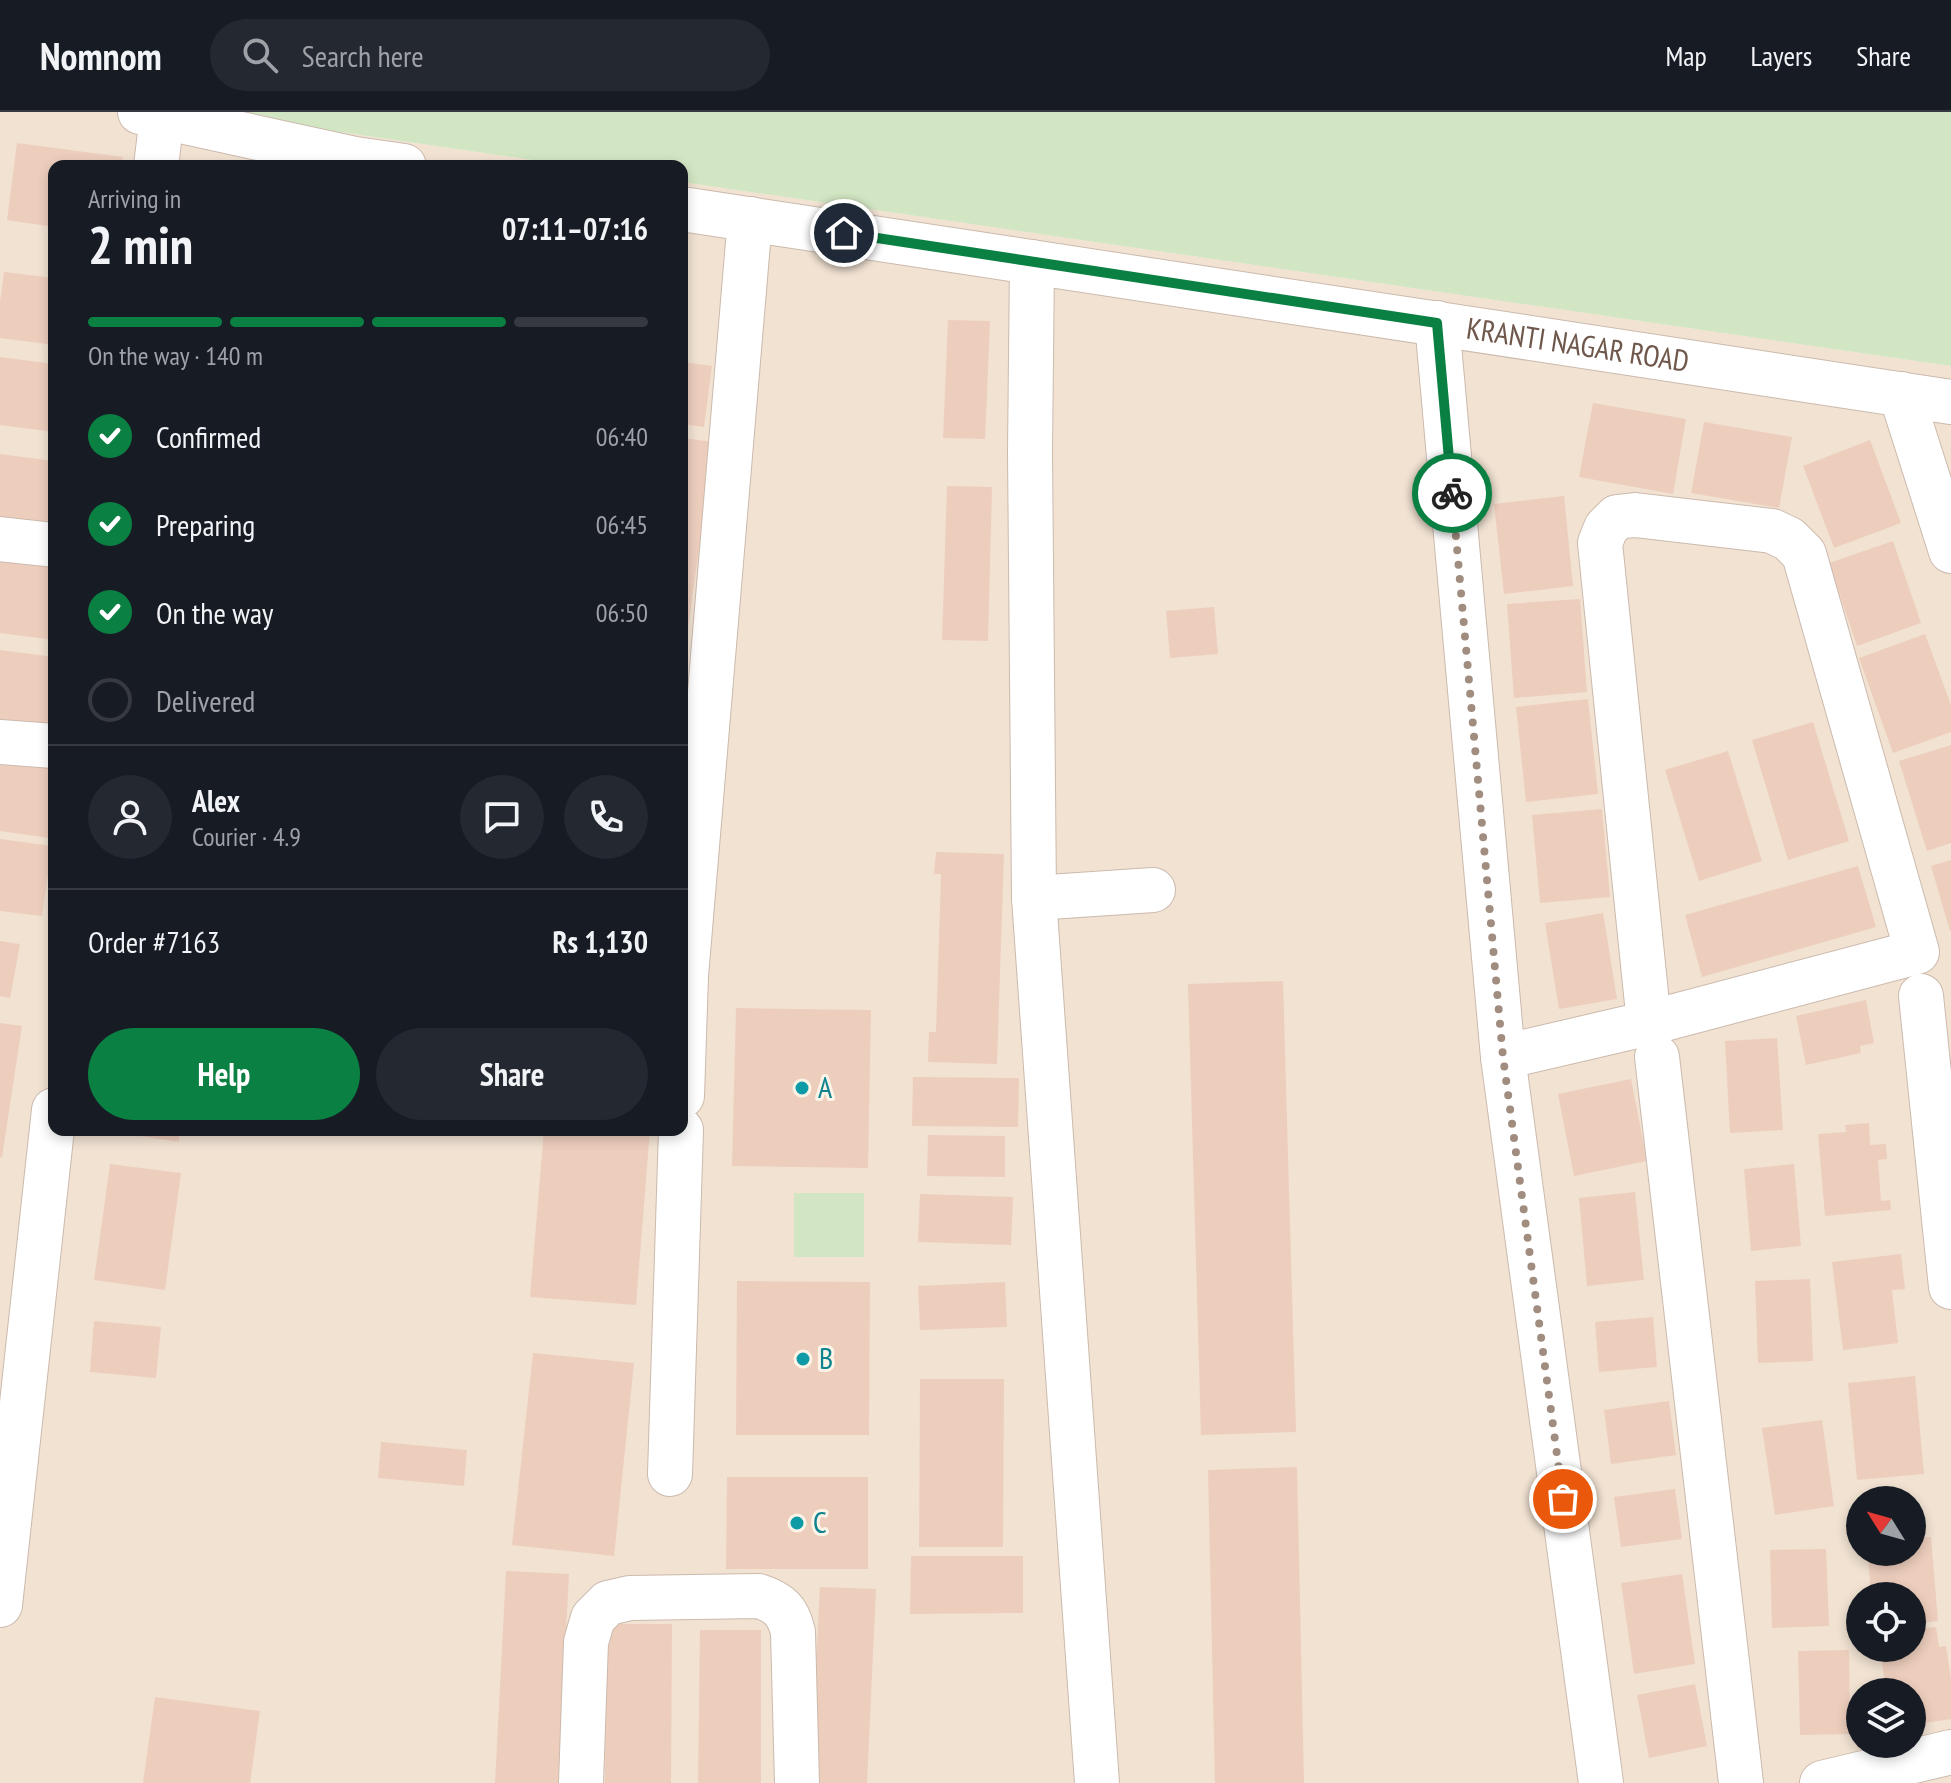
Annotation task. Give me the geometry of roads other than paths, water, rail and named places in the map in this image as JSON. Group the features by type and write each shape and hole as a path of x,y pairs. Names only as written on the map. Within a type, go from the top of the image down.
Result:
{"street":[{"path":"155,160 151,115 313,158 336,160"},
{"name":"KRANTI NAGAR ROAD","path":"688,210 1951,402"},
{"path":"688,948 750,219"},
{"path":"1032,262 1030,468 1034,898 1097,1783"},
{"path":"1437,323 1503,1057 1601,1783"},
{"path":"1901,394 1943,502 1951,551"},
{"path":"1503,1057 1653,1040 1917,952 1804,554 1789,539 1772,531 1635,515 1617,517 1606,528 1600,543 1653,1040 1741,1783"},
{"path":"0,539 48,544"},
{"path":"0,742 48,746"},
{"path":"1034,898 1153,890"},
{"path":"1921,996 1951,1287"},
{"path":"0,1605 51,1136"},
{"path":"670,1474 681,1136"},
{"path":"581,1783 586,1642 593,1618 608,1603 630,1598 759,1596 776,1601 789,1615 793,1632 797,1783"},
{"path":"1822,1783 1951,1752"}],"place":[{"name":"A","path":"802,1088"},
{"name":"B","path":"803,1359"},
{"name":"C","path":"797,1523"}]}
